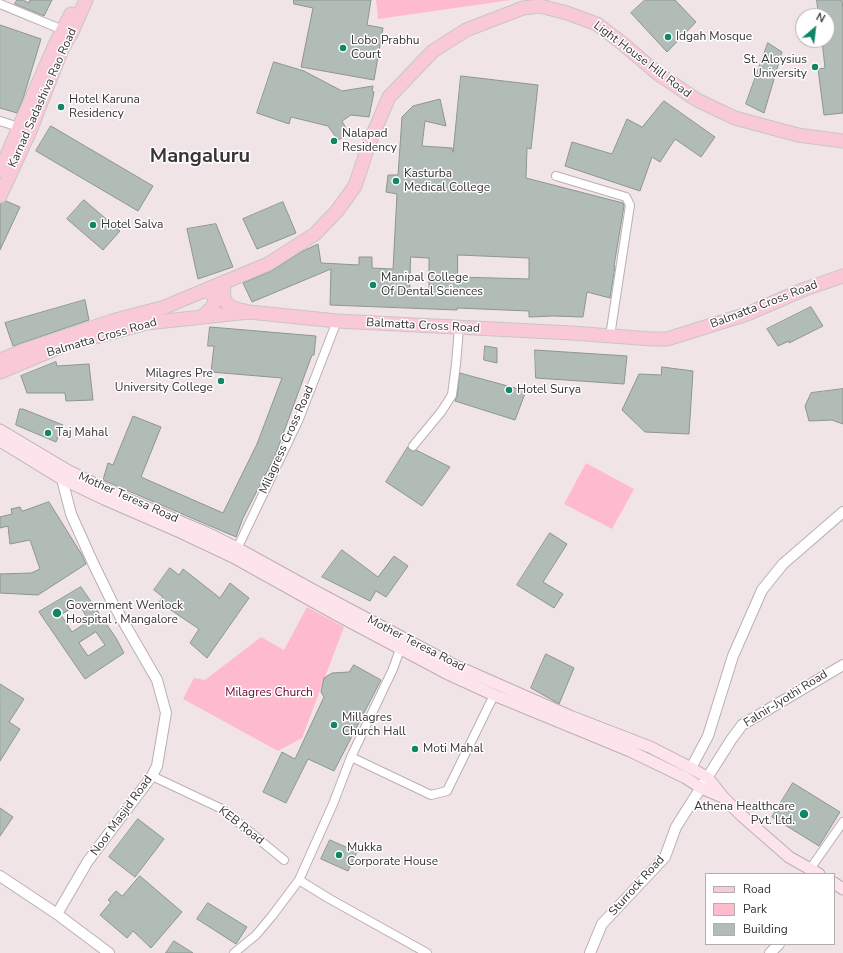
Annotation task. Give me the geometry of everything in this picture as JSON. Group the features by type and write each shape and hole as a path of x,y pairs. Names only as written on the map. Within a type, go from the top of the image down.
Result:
{"main road":[{"path":"0,171 25,129 55,45 79,0"},
{"name":"Karnad Sadashiva Rao Road","path":"0,196 25,129 86,0"},
{"name":"Light House Hill Road","path":"0,360 100,325 165,307 186,299 268,264 315,234 337,211 355,186 370,141 389,97 433,51 466,30 522,8 540,6 567,13 597,24 657,73 697,100 735,118 798,135 843,141"},
{"name":"Balmatta Cross Road","path":"0,372 62,346 147,323 249,312 337,322 652,339 667,338 678,336 747,314 804,288 843,276"},
{"path":"226,281 223,288 223,295 227,303 235,310 249,312"},
{"path":"201,317 215,302 212,292 203,291"},
{"name":"Mother Teresa Road","path":"0,430 65,475"},
{"path":"0,441 65,475 104,499 180,532 235,553 339,616 446,673 494,695 646,759 686,778 705,783"},
{"name":"Mother Teresa Road","path":"235,553 322,595 454,665 572,717 650,747 691,768 705,783 723,797 740,815 789,858 814,871"},
{"path":"646,759 650,747"}],"street":[{"path":"0,4 63,30"},
{"path":"0,121 25,129"},
{"path":"556,176 626,197 629,201 630,205 610,336"},
{"name":"Milagress Cross Road","path":"235,553 299,419 337,322"},
{"path":"413,446 441,412 452,395 459,328"},
{"name":"Noor Masjid Road","path":"57,914 88,861 152,776 157,766 166,713 157,680 112,602 71,514 65,475"},
{"path":"691,768 708,736 733,656 762,590 783,564 843,512"},
{"path":"234,953 256,935 299,880 333,804 351,757 393,669 400,649"},
{"name":"Falnir-Jyothi Road","path":"705,783 731,740 742,726 843,665"},
{"path":"351,757 431,795 447,791 494,695"},
{"name":"KEB Road","path":"152,776 222,809 284,860"},
{"name":"Sturrock Road","path":"590,953 602,924 665,857 676,827 705,783"},
{"path":"814,871 843,822"},
{"path":"0,876 57,914 109,953"},
{"path":"299,880 328,898 427,953"},
{"path":"770,953 778,945"}],"green space":[{"path":"376,0 511,0 378,19"},
{"path":"586,463 634,489 612,529 564,504"},
{"name":"Milagres Church","path":"307,607 344,627 302,738 278,751 183,699 194,678 205,680 261,637 284,650"}],"building":[{"path":"17,0 23,0 29,3 30,0 52,0 44,16 15,4"},
{"name":"Lobo Prabhu Court","path":"294,0 371,0 367,25 383,28 374,80 301,67 313,8 294,4"},
{"name":"Idgah Mosque","path":"645,0 675,0 696,22 667,52 631,13"},
{"path":"817,0 842,0 843,113 824,115 818,69 825,68 823,48 835,48 835,8 818,8"},
{"path":"0,25 41,39 23,99 17,113 0,108"},
{"path":"768,43 782,52 764,113 746,104"},
{"path":"274,62 304,71 342,91 373,86 372,91 374,92 369,117 351,115 342,121 349,134 338,140 328,126 291,117 289,124 257,113"},
{"path":"461,76 538,85 531,149 527,148 526,178 623,203 624,206 610,298 587,292 583,317 529,317 529,311 330,305 331,269 252,302 243,283 271,271 301,252 318,244 321,263 359,265 359,257 372,257 372,268 393,269 397,194 386,192 388,175 398,175 402,117 413,106 440,99 446,126 425,121 422,146 452,148 453,152","holes":["458,255 529,258 529,279 458,277","411,257 429,258 429,291 410,290"]},
{"path":"664,101 715,137 701,157 675,139 660,162 652,157 640,191 565,166 572,142 612,154 627,119 642,127"},
{"path":"51,126 153,186 138,211 36,151"},
{"name":"Hotel Salva","path":"84,200 120,231 103,250 67,219"},
{"path":"6,201 20,207 0,250 0,204"},
{"path":"283,202 296,233 257,249 243,219"},
{"path":"216,224 233,267 198,279 187,229"},
{"path":"85,300 89,320 13,346 5,323"},
{"path":"811,307 823,326 789,343 789,341 778,346 767,329"},
{"path":"210,327 316,336 314,355 312,355 275,456 243,518 236,537 103,480 108,463 113,465 133,416 161,427 141,477 223,513 257,444 282,378 211,372 214,346 208,346"},
{"path":"485,346 497,348 497,363 484,360"},
{"path":"535,350 627,356 624,384 536,378"},
{"path":"56,362 57,366 89,364 93,400 66,401 65,393 27,393 21,376"},
{"path":"662,367 693,371 689,434 645,432 622,410 639,374 661,375"},
{"path":"460,373 526,391 515,420 455,401"},
{"path":"843,389 843,424 832,420 809,421 805,406 811,393"},
{"name":"Taj Mahal","path":"20,409 63,425 56,442 16,425"},
{"path":"408,447 412,451 416,450 450,467 422,506 386,482"},
{"path":"49,502 86,564 38,595 0,593 0,574 31,573 40,569 30,540 10,544 8,526 0,528 0,517 12,514 11,509 20,507 22,511"},
{"path":"550,533 567,544 543,582 563,594 554,608 517,585"},
{"path":"342,550 378,577 394,556 408,566 386,597 376,591 370,601 322,577"},
{"name":"Milagres Church","path":"170,568 179,575 183,569 220,598 230,583 249,598 207,658 190,643 199,629 159,602 163,597 154,590"},
{"path":"81,587 116,638 124,653 85,679 39,612","holes":["79,604 89,621 72,632 61,615","96,632 105,645 88,656 79,643"]},
{"path":"546,654 574,668 559,704 531,688"},
{"name":"Millagres Church Hall","path":"354,665 381,680 334,771 308,759 286,803 263,792 282,752 295,759 324,697 321,692 324,678 332,673 349,672"},
{"path":"0,684 24,699 9,722 20,729 0,761"},
{"path":"793,783 840,812 819,846 772,817"},
{"path":"0,808 13,817 0,836"},
{"path":"138,819 164,839 135,877 109,857"},
{"name":"Mukka Corporate House","path":"330,840 357,852 348,871 321,859"},
{"path":"140,876 182,912 151,948 133,931 127,938 100,915 111,902 108,900 116,891 122,896"},
{"path":"208,903 247,927 236,944 197,919"},
{"path":"174,941 193,953 166,953"}],"place":[{"name":"Idgah Mosque","path":"668,37"},
{"name":"Lobo Prabhu Court","path":"343,48"},
{"name":"St. Aloysius University","path":"815,67"},
{"name":"Hotel Karuna Residency","path":"61,107"},
{"name":"Nalapad Residency","path":"334,141"},
{"name":"Kasturba Medical College","path":"396,181"},
{"name":"Hotel Salva","path":"93,225"},
{"name":"Manipal College Of Dental Sciences","path":"373,285"},
{"name":"Milagres Pre University College","path":"221,381"},
{"name":"Hotel Surya","path":"509,390"},
{"name":"Taj Mahal","path":"48,433"},
{"name":"Government Wenlock Hospital , Mangalore","path":"57,613"},
{"name":"Millagres Church Hall","path":"334,725"},
{"name":"Moti Mahal","path":"415,749"},
{"name":"Athena Healthcare Pvt. Ltd.","path":"804,814"},
{"name":"Mukka Corporate House","path":"339,855"}],"district":[{"name":"Mangaluru","path":"200,157"}]}
